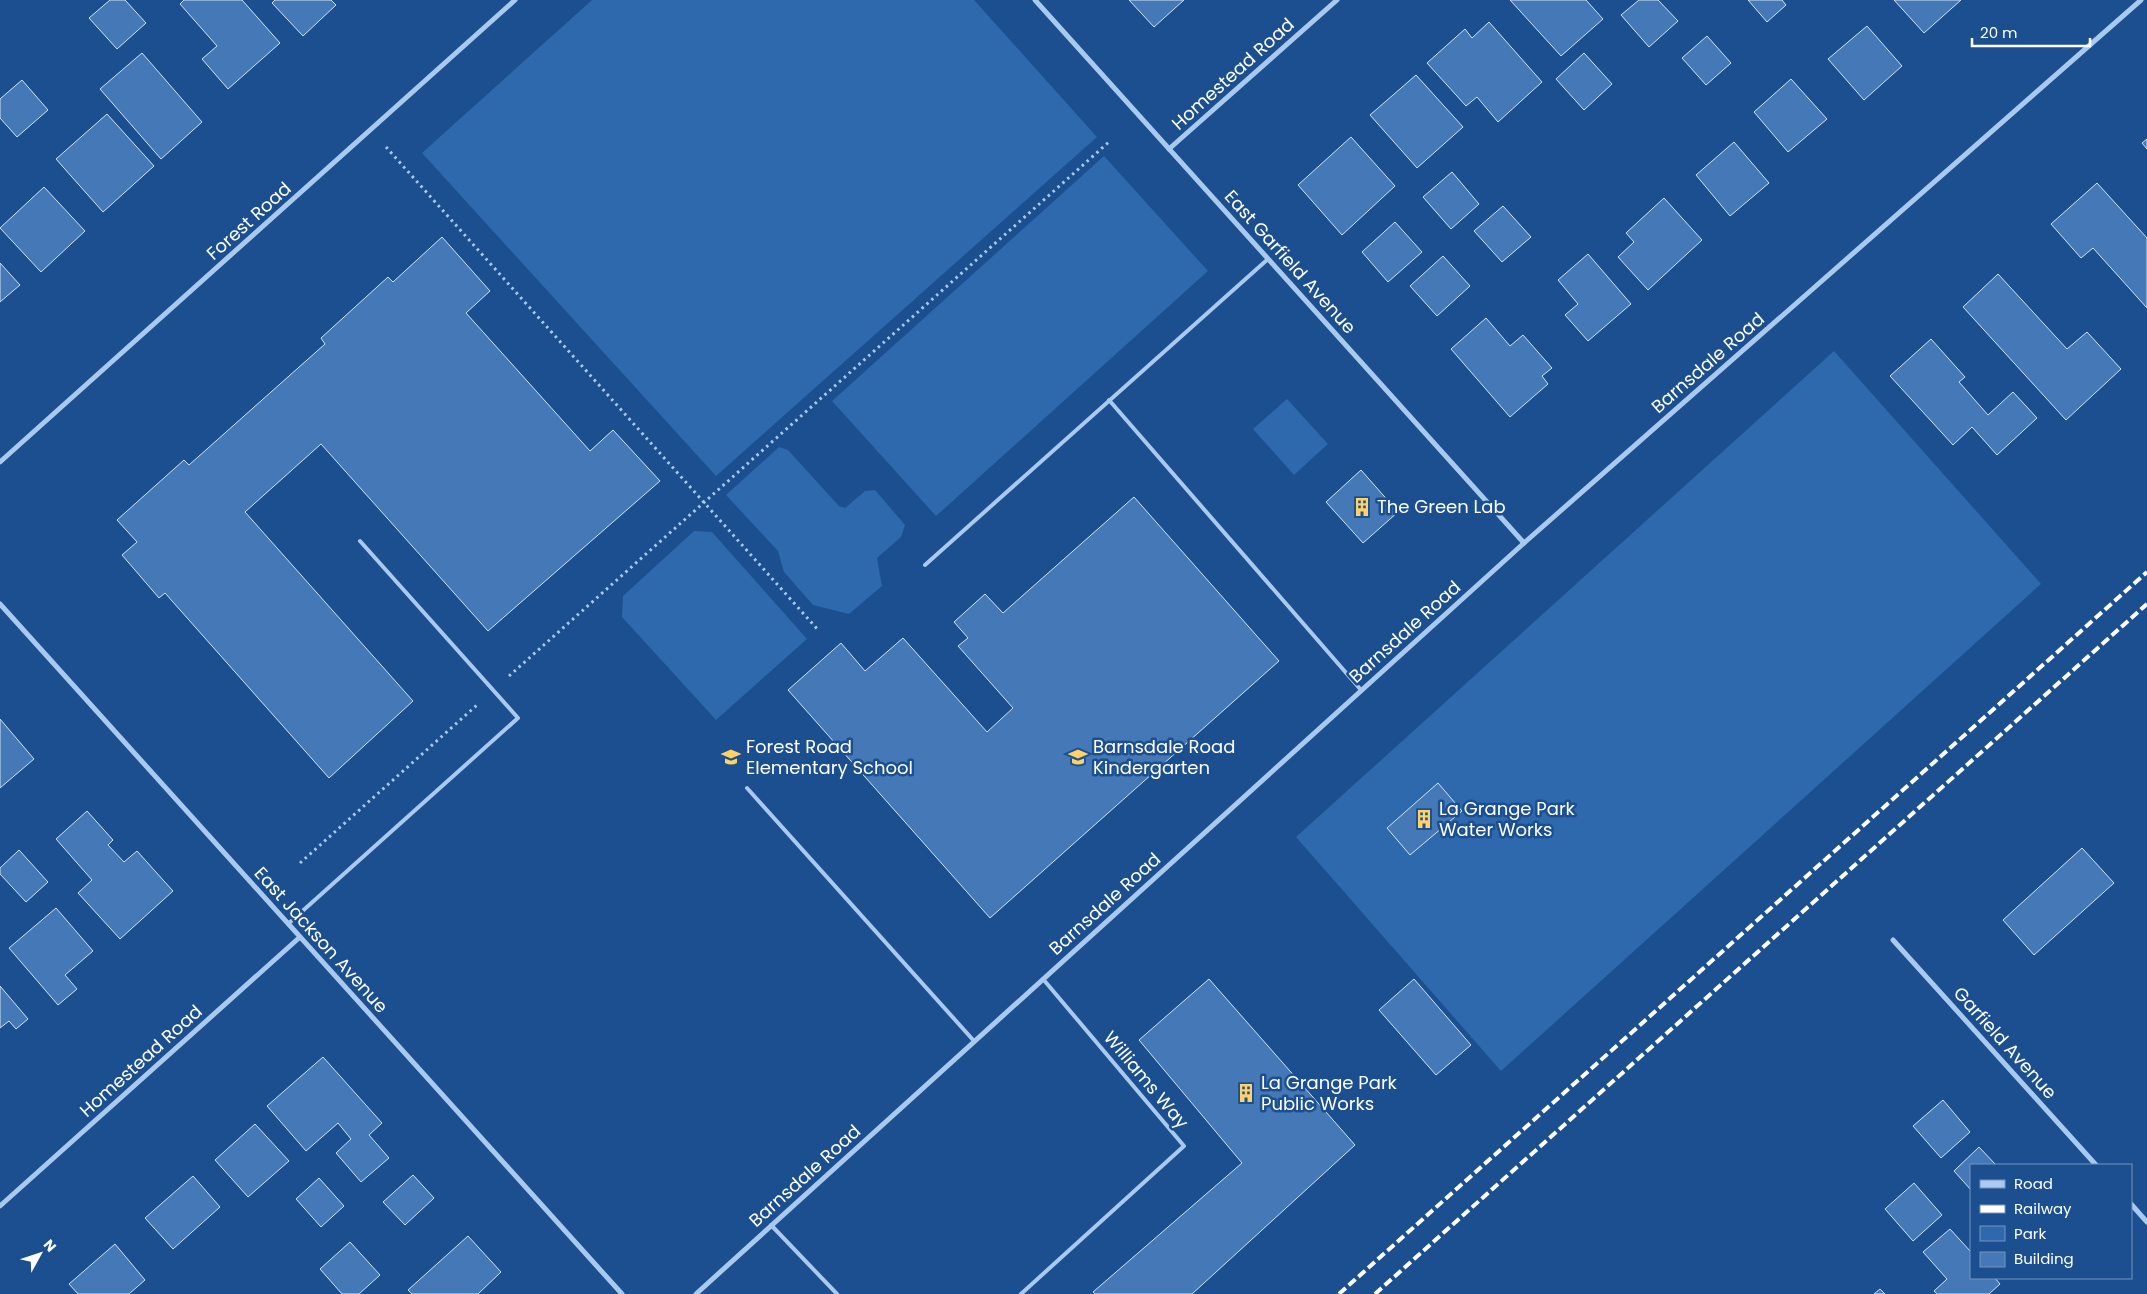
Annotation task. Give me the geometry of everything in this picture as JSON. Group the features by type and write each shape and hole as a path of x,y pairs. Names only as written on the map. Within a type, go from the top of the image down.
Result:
{"street":[{"name":"Forest Road","path":"0,462 515,0"},
{"name":"East Garfield Avenue","path":"1035,0 1524,543"},
{"name":"Homestead Road","path":"1169,149 1336,0"},
{"name":"Barnsdale Road","path":"696,1294 1524,543 2141,0"},
{"name":"East Jackson Avenue","path":"0,604 622,1294"},
{"name":"Homestead Road","path":"0,1206 300,937"},
{"name":"Garfield Avenue","path":"1893,940 2095,1164"},
{"path":"2132,1205 2147,1222"}],"lane":[{"path":"925,565 1268,259"},
{"path":"1109,400 1361,690"},
{"path":"288,924 518,718 360,541"},
{"path":"747,788 974,1041"},
{"name":"Williams Way","path":"1021,1294 1184,1146 1043,979"},
{"path":"771,1225 837,1294"}],"path":[{"path":"371,130 819,631"},
{"path":"300,863 1110,141"}],"green space":[{"path":"592,0 974,0 1097,137 716,476 422,153"},
{"path":"1104,156 1208,271 936,516 832,401"},
{"path":"1834,351 2041,584 1501,1071 1296,837"},
{"path":"1287,399 1328,444 1294,475 1253,429"},
{"path":"779,447 788,450 839,506 845,508 865,491 875,490 905,525 901,537 877,558 882,586 849,614 813,605 784,572 778,551 726,495"},
{"path":"694,531 712,532 807,639 716,720 622,617 623,596"}],"building":[{"path":"110,0 125,0 146,23 117,49 89,18"},
{"path":"184,0 242,0 280,43 228,89 202,59 217,46 180,4"},
{"path":"275,0 331,0 336,5 303,36 272,3"},
{"path":"1129,0 1184,0 1154,27"},
{"path":"1510,0 1586,0 1603,19 1561,56"},
{"path":"1639,0 1658,0 1678,21 1649,47 1621,15"},
{"path":"1748,0 1782,0 1786,5 1767,22"},
{"path":"1894,0 1961,0 1924,33"},
{"path":"1489,22 1542,82 1498,122 1477,97 1466,106 1427,63 1465,29 1472,38"},
{"path":"1867,26 1902,66 1864,100 1828,59"},
{"path":"1707,36 1731,63 1706,85 1682,58"},
{"path":"142,53 202,122 161,159 100,89"},
{"path":"1584,53 1612,84 1584,110 1556,79"},
{"path":"1416,75 1463,127 1417,168 1370,115"},
{"path":"1791,79 1827,119 1788,152 1754,112"},
{"path":"22,80 48,110 17,137 0,118 0,99"},
{"path":"107,114 154,166 103,212 56,159"},
{"path":"1351,137 1395,186 1342,235 1298,185"},
{"path":"2147,139 2147,149 2142,143"},
{"path":"1734,142 1769,183 1730,216 1696,175"},
{"path":"1452,172 1479,204 1451,229 1423,197"},
{"path":"2097,183 2147,238 2147,308 2093,248 2081,258 2051,224"},
{"path":"44,187 85,231 41,272 0,228"},
{"path":"1664,198 1702,240 1648,290 1618,257 1634,242 1626,233"},
{"path":"1503,206 1531,237 1502,262 1474,231"},
{"path":"1395,222 1422,252 1388,282 1362,252"},
{"path":"442,237 490,291 466,313 590,451 613,430 660,481 488,631 321,444 245,512 413,701 329,778 165,593 159,598 122,555 137,542 117,520 184,460 189,465 325,344 321,338 388,277 393,282"},
{"path":"1588,254 1631,304 1588,341 1565,315 1578,304 1558,280"},
{"path":"1443,256 1470,286 1437,316 1410,286"},
{"path":"0,263 20,285 0,302"},
{"path":"1998,274 2067,349 2087,332 2121,369 2066,420 1963,307"},
{"path":"1486,318 1510,346 1523,335 1552,368 1542,376 1548,384 1510,417 1451,349"},
{"path":"1931,339 1965,377 1959,382 1988,415 2013,392 2037,418 1997,455 1972,427 1953,445 1890,376"},
{"name":"The Green Lab","path":"1361,470 1398,512 1363,543 1326,502"},
{"name":"Barnsdale Road Kindergarten","path":"1134,497 1279,661 990,918 788,690 841,643 865,671 903,638 987,732 1013,708 958,646 968,638 954,622 985,594 1003,613"},
{"path":"0,719 34,759 0,788"},
{"name":"La Grange Park Water Works","path":"1438,783 1462,811 1410,855 1387,828"},
{"path":"87,811 113,840 108,845 124,862 137,851 173,891 120,939 78,893 92,880 56,839"},
{"path":"2082,848 2114,883 2034,955 2003,920"},
{"path":"19,850 48,882 26,902 0,874 0,868"},
{"path":"56,908 93,951 65,975 77,989 58,1005 9,948"},
{"name":"La Grange Park Public Works","path":"1209,979 1355,1145 1192,1294 1095,1294 1093,1292 1242,1163 1139,1040"},
{"path":"1414,979 1471,1045 1436,1075 1379,1010"},
{"path":"0,986 28,1019 16,1029 9,1021 0,1028"},
{"path":"323,1057 382,1123 369,1135 389,1158 361,1182 336,1153 351,1139 338,1123 306,1151 267,1106"},
{"path":"1943,1100 1970,1132 1941,1158 1913,1126"},
{"path":"255,1124 289,1161 248,1197 215,1160"},
{"path":"1979,1147 1995,1164 1970,1164 1970,1189 1954,1171"},
{"path":"413,1175 434,1198 405,1225 383,1202"},
{"path":"193,1176 220,1207 173,1249 145,1218"},
{"path":"319,1178 344,1206 321,1227 296,1199"},
{"path":"1914,1183 1942,1215 1913,1241 1885,1209"},
{"path":"1950,1229 1970,1251 1970,1279 1996,1279 2000,1284 1989,1294 1937,1294 1934,1291 1947,1279 1923,1252"},
{"path":"468,1236 501,1272 478,1294 412,1294 408,1290"},
{"path":"350,1242 380,1275 359,1294 342,1294 320,1269"},
{"path":"115,1244 145,1280 129,1294 78,1294 69,1284"},
{"path":"1880,1289 1885,1294 1874,1294"}],"railway":[{"path":"1339,1294 2147,572"},
{"path":"1375,1294 2147,604"}],"place":[{"name":"The Green Lab","path":"1362,507"},
{"name":"Forest Road Elementary School","path":"731,757"},
{"name":"Barnsdale Road Kindergarten","path":"1078,757"},
{"name":"La Grange Park Water Works","path":"1424,819"},
{"name":"La Grange Park Public Works","path":"1246,1093"}]}
